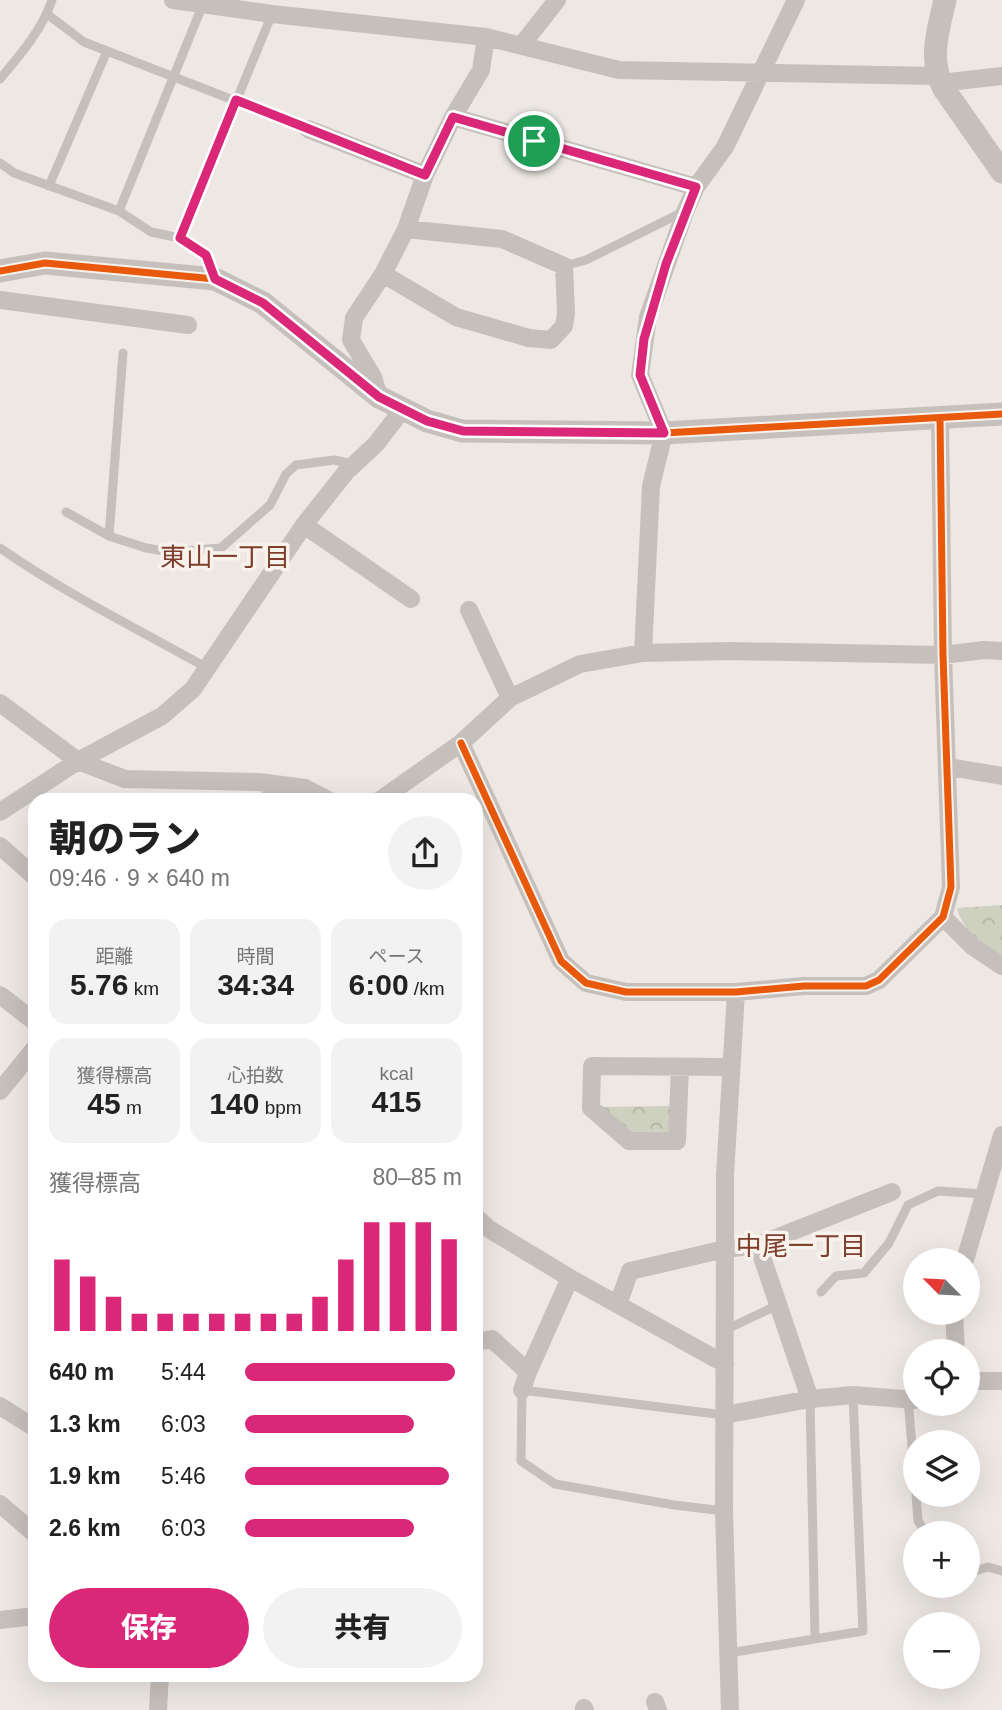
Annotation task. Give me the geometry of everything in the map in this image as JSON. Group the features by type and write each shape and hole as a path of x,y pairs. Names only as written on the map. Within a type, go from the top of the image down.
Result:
{"street":[{"path":"173,0 272,14 486,37 619,70 939,79 1002,76"},
{"path":"522,46 557,0"},
{"path":"643,653 651,486 664,433 640,375 648,317 696,187 725,147 796,0"},
{"path":"945,0 934,52 939,79 1002,172"},
{"path":"379,397 373,377 351,340 354,318 383,274 406,229 425,175 453,117 481,70 486,37"},
{"path":"453,117 696,187"},
{"path":"309,129 425,175"},
{"path":"383,274 456,317 528,338 551,340 564,326 564,266 502,239 406,229"},
{"path":"0,271 55,263 215,279 263,303 379,397 427,421 463,431 664,433 1002,414"},
{"path":"0,300 188,325"},
{"path":"29,793 78,761 162,716 193,688 304,525 354,464 376,444 403,409"},
{"path":"483,805 561,961 586,983 626,992 736,992 804,986 866,986 879,980 943,917 951,887 949,767 943,655 940,418"},
{"path":"304,525 411,599"},
{"path":"469,610 510,698"},
{"path":"390,793 461,743 510,698 580,664 643,653 730,651 943,655 984,650 1002,651"},
{"path":"0,703 78,761 125,779 259,782 305,789 313,793"},
{"path":"461,743 478,793"},
{"path":"949,767 1002,776"},
{"path":"0,812 28,794"},
{"path":"0,846 28,871"},
{"path":"943,917 972,946 1002,966"},
{"path":"730,1710 724,1511 725,1175 736,992"},
{"path":"0,995 28,1017"},
{"path":"0,1091 28,1057"},
{"path":"680,1067 677,1141 629,1141 591,1108 592,1066 731,1067"},
{"path":"969,1248 1002,1135"},
{"path":"618,1304 630,1271 758,1245 892,1192"},
{"path":"483,1223 570,1278 725,1364"},
{"path":"758,1245 810,1399"},
{"path":"522,1390 570,1278"},
{"path":"483,1341 492,1339 528,1372"},
{"path":"980,1381 1002,1381"},
{"path":"724,1415 810,1399 853,1395 903,1398"},
{"path":"0,1406 28,1424"},
{"path":"0,1504 28,1528"},
{"path":"0,1620 28,1617"},
{"path":"158,1710 160,1682"}],"lane":[{"path":"0,79 20,55 47,14 52,0"},
{"path":"119,211 203,4"},
{"path":"47,14 85,42 309,129"},
{"path":"180,238 272,14"},
{"path":"49,186 107,51"},
{"path":"0,163 14,173 119,211 151,232 180,238 206,255 215,279"},
{"path":"564,266 586,260 685,212"},
{"path":"109,536 123,353"},
{"path":"66,512 109,536 170,552 221,548 270,505 286,474 296,465 334,460 354,464"},
{"path":"0,548 62,589 208,668"},
{"path":"821,1293 836,1276 864,1273 889,1243 908,1205 938,1191 984,1194"},
{"path":"725,1330 778,1305"},
{"path":"724,1415 522,1390 521,1461 555,1484 724,1511"},
{"path":"729,1653 863,1631 853,1395"},
{"path":"810,1399 815,1639"},
{"path":"980,1569 1001,1568"}],"green space":[{"path":"1002,905 1002,957 969,930 957,908"},
{"path":"671,1106 670,1131 629,1134 600,1107"}],"cycle path":[{"path":"0,271 45,263 215,279 263,303 379,397 427,421 462,431 664,433 1002,414"},
{"path":"461,743 561,961 586,983 626,992 736,992 804,986 866,986 879,980 943,917 951,887 943,655 940,418"}],"district":[{"name":"東山一丁目","path":"225,557"},
{"name":"中尾一丁目","path":"801,1246"}],"route":[{"path":"236,100 425,175 453,117 534,141 696,187 666,264 648,317 644,339 640,375 664,433 463,431 427,421 379,397 263,303 215,279 206,255 180,238 236,100"}]}
